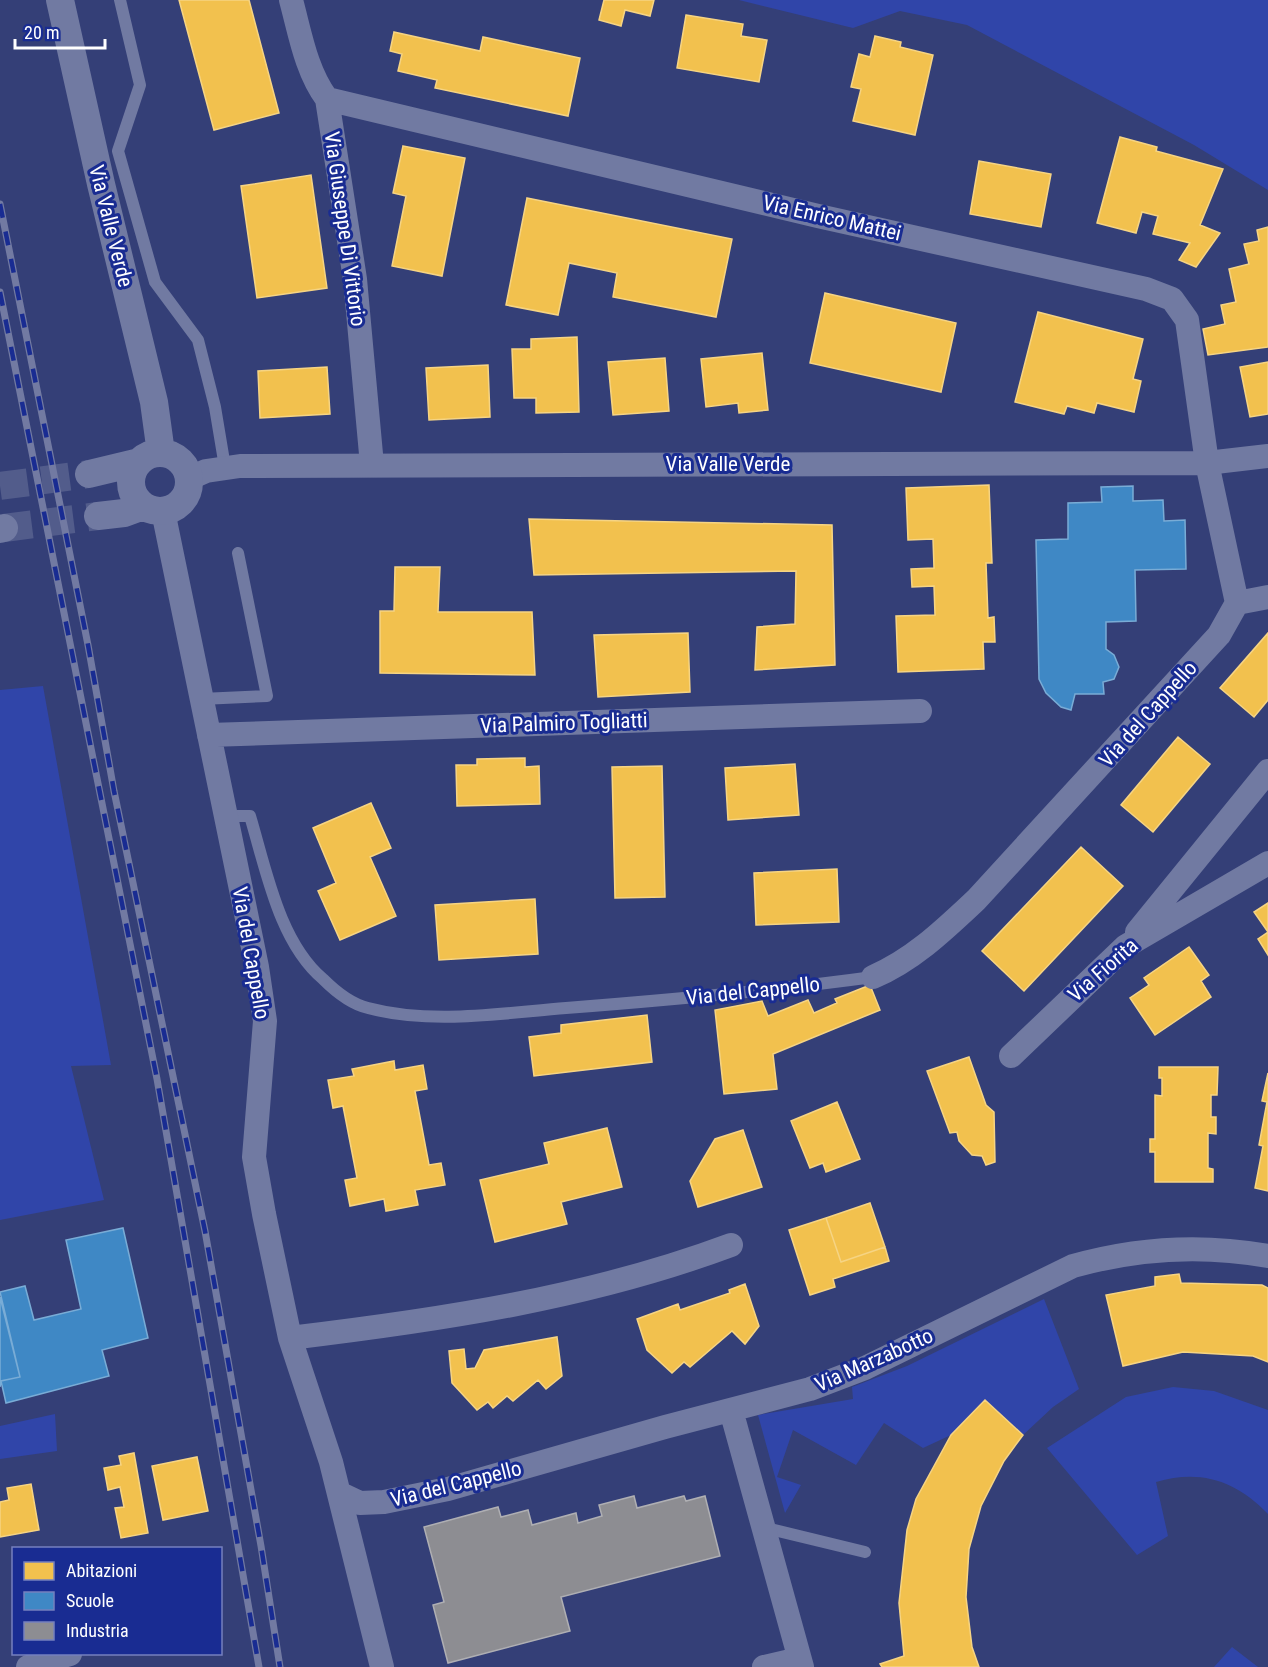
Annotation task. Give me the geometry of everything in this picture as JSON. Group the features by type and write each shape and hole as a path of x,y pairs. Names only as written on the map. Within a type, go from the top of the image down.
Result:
{"street":[{"name":"Via Valle Verde","path":"60,0 98,174 154,402 150,457 134,470 132,489 153,508"},
{"name":"Via Giuseppe Di Vittorio","path":"291,0 309,66 317,85 327,99 355,279 372,465"},
{"name":"Via Enrico Mattei","path":"327,99 818,216 1146,289 1172,299 1187,320 1207,463"},
{"path":"89,474 169,454 183,463 190,478 186,496 180,504 99,516"},
{"name":"Via Valle Verde","path":"190,478 225,467 1207,463 1268,456"},
{"path":"1207,463 1238,603 1268,597"},
{"name":"Via del Cappello","path":"153,508 209,735 265,1021 254,1157 290,1338 328,1430 339,1493 360,1503 384,1502 448,1489 731,1410"},
{"name":"Via del Cappello","path":"873,977 895,967 934,940 976,900 1219,635 1238,603"},
{"name":"Via Palmiro Togliatti","path":"209,735 920,711"},
{"path":"1126,946 1268,771"},
{"name":"Via Fiorita","path":"1011,1056 1126,946 1268,863"},
{"path":"290,1338 387,1326 520,1304 611,1284 673,1267 731,1245"},
{"name":"Via Marzabotto","path":"731,1410 810,1389 865,1368 1073,1266 1106,1256 1162,1248 1240,1251 1268,1256"},
{"path":"731,1410 761,1527 800,1663 764,1667"},
{"path":"339,1493 382,1667"},
{"path":"28,1667 64,1655"}],"lane":[{"path":"120,0 140,85 118,151 154,282 198,340 215,407 225,467"},
{"path":"201,699 267,696 238,553"},
{"name":"Via del Cappello","path":"225,816 250,816 280,916 298,948 320,978 347,998 366,1008 449,1017 769,992 873,977"},
{"path":"761,1527 865,1552"}],"shaded area":[{"path":"739,0 1268,0 1268,190 1194,145 967,25 900,11 853,28"},
{"path":"43,686 111,1065 71,1066 104,1200 0,1220 0,690"},
{"path":"1044,1299 1079,1389 1053,1407 1023,1435 985,1400 951,1435 923,1448 884,1423 856,1465 793,1430 777,1477 801,1485 785,1513 758,1415 853,1399 852,1387 907,1366"},
{"path":"1173,1387 1214,1391 1268,1410 1268,1514 1243,1493 1217,1481 1188,1477 1156,1482 1168,1536 1137,1555 1047,1448 1126,1397"},
{"path":"55,1414 57,1451 0,1459 0,1426"},
{"path":"1232,1647 1258,1667 1214,1667"}],"building: Abitazioni":[{"path":"179,0 249,0 279,113 214,130"},
{"path":"604,0 654,0 650,16 625,10 621,26 599,20"},
{"path":"686,15 743,24 741,36 767,40 759,82 677,68"},
{"path":"394,32 480,51 483,37 580,58 568,116 435,88 437,80 398,71 402,54 390,51"},
{"path":"875,36 901,42 900,47 933,55 915,135 853,121 861,89 851,87 859,54 870,57"},
{"path":"1120,137 1157,147 1156,151 1223,169 1200,225 1220,233 1196,267 1179,260 1190,243 1153,234 1158,216 1142,212 1136,233 1097,223"},
{"path":"403,146 465,158 442,276 392,266 406,196 393,193"},
{"path":"979,161 1051,174 1041,227 970,214"},
{"path":"311,175 327,288 257,298 241,186"},
{"path":"527,198 732,239 716,317 613,297 617,273 569,263 558,315 506,305"},
{"path":"1268,227 1268,347 1208,355 1203,329 1225,324 1221,305 1236,302 1229,269 1249,264 1244,244 1259,241 1257,230"},
{"path":"825,293 956,323 941,392 810,363"},
{"path":"1038,312 1143,339 1133,379 1141,381 1134,412 1097,403 1094,413 1067,406 1064,414 1015,402"},
{"path":"577,337 579,412 536,413 536,398 514,398 512,349 531,349 531,339"},
{"path":"762,353 768,410 739,413 738,403 706,407 701,359"},
{"path":"665,358 669,411 613,415 608,362"},
{"path":"1268,362 1268,414 1250,417 1240,367"},
{"path":"488,365 490,417 429,420 426,368"},
{"path":"327,367 330,414 260,418 258,371"},
{"path":"989,485 992,563 986,563 988,618 994,617 995,642 983,642 984,669 898,672 896,616 935,615 934,586 912,587 911,569 934,568 933,539 908,540 906,488"},
{"path":"529,519 832,525 835,665 755,670 757,627 795,624 796,571 534,575"},
{"path":"395,567 440,567 438,612 532,612 535,675 380,673 380,611 394,611"},
{"path":"688,633 690,692 598,697 594,635"},
{"path":"1268,633 1268,700 1254,717 1220,688"},
{"path":"1178,737 1210,764 1153,832 1121,805"},
{"path":"525,758 525,767 539,766 540,804 457,806 456,765 477,765 477,759"},
{"path":"795,764 799,815 728,820 725,768"},
{"path":"662,766 665,897 615,898 612,767"},
{"path":"371,803 391,848 370,857 396,916 340,940 318,891 336,883 313,828"},
{"path":"1081,847 1123,886 1024,991 982,951"},
{"path":"837,869 839,922 756,925 754,873"},
{"path":"535,899 538,954 439,960 435,905"},
{"path":"1268,903 1268,932 1254,912"},
{"path":"1268,932 1268,955 1258,939"},
{"path":"1189,947 1209,975 1201,981 1211,997 1155,1035 1130,998 1149,985 1144,978"},
{"path":"870,985 880,1010 773,1054 777,1089 724,1094 715,1010 762,1001 768,1016 808,1000 814,1013 837,1003 835,999"},
{"path":"647,1015 652,1062 534,1076 529,1037 561,1033 561,1025"},
{"path":"969,1057 986,1105 994,1112 995,1162 986,1165 982,1156 972,1155 959,1141 957,1132 950,1133 927,1071"},
{"path":"394,1061 395,1070 423,1065 427,1089 415,1091 429,1165 441,1163 445,1185 415,1190 418,1205 386,1211 384,1199 350,1206 345,1180 357,1178 343,1106 333,1108 328,1080 354,1076 352,1069"},
{"path":"1159,1067 1218,1067 1217,1095 1211,1095 1211,1117 1216,1117 1216,1134 1208,1133 1208,1168 1213,1169 1213,1182 1155,1182 1155,1152 1150,1152 1150,1139 1155,1139 1155,1095 1162,1096 1162,1078 1159,1078"},
{"path":"1268,1073 1268,1191 1255,1188 1263,1146 1259,1145 1267,1102 1262,1101"},
{"path":"837,1102 860,1159 826,1172 823,1163 810,1168 791,1121"},
{"path":"607,1128 622,1187 561,1202 567,1224 495,1242 480,1180 549,1164 544,1143"},
{"path":"743,1130 762,1187 698,1207 690,1181 715,1139"},
{"path":"870,1203 885,1247 841,1262 826,1218"},
{"path":"826,1218 841,1262 885,1247 889,1261 833,1279 835,1287 810,1295 789,1230"},
{"path":"1179,1274 1181,1283 1262,1285 1268,1288 1268,1362 1253,1356 1183,1352 1123,1366 1106,1295 1155,1286 1155,1277"},
{"path":"745,1284 759,1326 745,1344 732,1331 690,1367 684,1362 672,1373 647,1350 637,1319 678,1304 680,1310 730,1293 729,1290"},
{"path":"557,1337 562,1376 546,1389 538,1380 513,1401 507,1396 493,1408 488,1402 477,1410 452,1383 449,1351 464,1349 466,1369 475,1368 484,1350"},
{"path":"985,1400 1023,1435 1004,1461 981,1506 969,1549 966,1597 972,1647 979,1667 882,1667 880,1664 904,1656 899,1603 907,1530 916,1499 951,1435"},
{"path":"134,1453 148,1533 121,1538 115,1508 124,1507 120,1487 108,1490 104,1468 121,1465 119,1456"},
{"path":"197,1457 208,1511 163,1520 152,1466"},
{"path":"31,1484 39,1530 0,1537 0,1502 9,1500 7,1488"}],"building: Scuole":[{"path":"1133,486 1133,501 1163,500 1164,521 1185,520 1186,569 1135,570 1136,621 1106,622 1106,649 1114,655 1119,667 1114,679 1103,682 1104,694 1075,694 1071,710 1061,707 1046,693 1039,679 1036,540 1068,539 1068,503 1102,502 1101,487"},
{"path":"123,1228 148,1338 102,1350 109,1376 6,1403 1,1381 20,1377 0,1292 25,1286 34,1320 81,1309 66,1240"},
{"path":"0,1297 20,1377 1,1381 0,1387"}],"building: Industria":[{"path":"634,1496 637,1508 684,1496 686,1501 705,1496 720,1556 561,1597 570,1631 448,1663 433,1605 444,1602 424,1527 498,1507 501,1517 528,1510 532,1525 576,1513 578,1523 602,1516 599,1505"}],"tunnel":[{"path":"0,486 89,474"},
{"path":"4,528 98,516"}],"railway":[{"path":"0,204 88,645 114,791 205,1231 280,1667"},
{"path":"0,292 157,1079 259,1667"}]}
